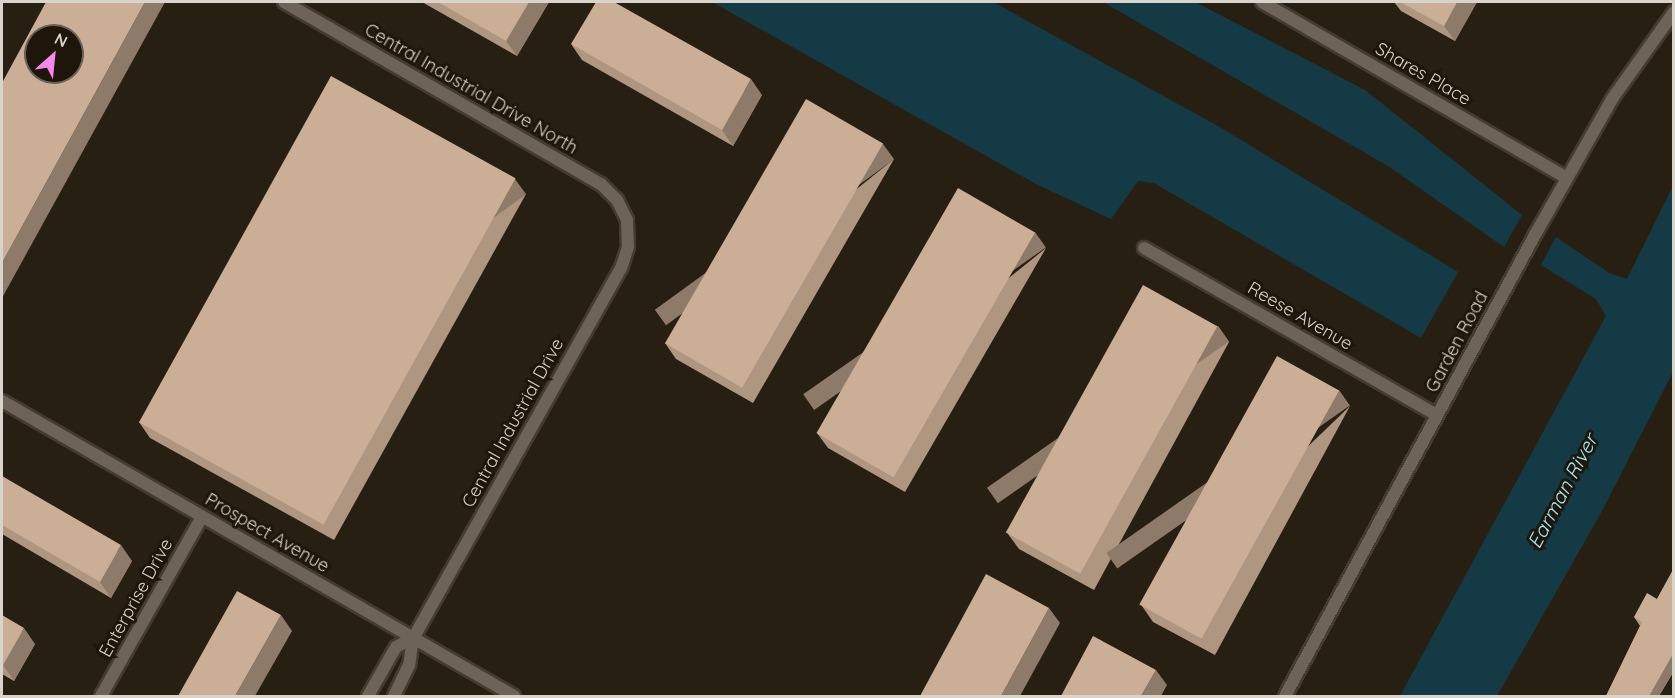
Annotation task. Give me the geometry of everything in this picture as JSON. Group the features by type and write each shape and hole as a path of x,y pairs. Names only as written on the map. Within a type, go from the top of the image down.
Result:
{"street":[{"name":"Central Industrial Drive North","path":"284,2 601,184 617,200 627,220"},
{"name":"Shares Place","path":"1262,2 1567,178"},
{"name":"Garden Road","path":"1285,696 1567,178 1612,99 1674,12"},
{"name":"Central Industrial Drive","path":"394,696 409,665 413,638 621,268 628,247 627,220"},
{"name":"Reese Avenue","path":"1144,248 1437,415"},
{"name":"Prospect Avenue","path":"2,401 514,696"},
{"name":"Enterprise Drive","path":"101,696 202,517"},
{"name":"Central Industrial Drive","path":"368,696 396,647 413,638"}],"water":[{"path":"712,2 993,2 1218,126 1458,272 1421,338 1154,183 1138,181 1111,219 1038,185"},
{"path":"1103,2 1195,2 1365,90 1522,215 1504,247 1388,166"},
{"name":"Earman River","path":"1673,186 1673,372 1602,511 1497,696 1400,696 1606,316 1596,299 1541,265 1556,237 1609,273 1627,279"}],"building":[{"path":"46,2 145,2 2,263 2,83 24,42 24,84 84,84 84,24 34,24"},
{"path":"438,2 529,2 506,41"},
{"path":"596,2 614,2 751,79 722,130 571,44"},
{"path":"1400,2 1457,2 1444,26"},
{"path":"331,76 516,178 324,525 139,422"},
{"path":"806,99 883,144 742,388 665,343"},
{"path":"958,188 1035,232 894,478 816,433"},
{"path":"1143,285 1217,326 1080,574 1006,533"},
{"path":"1277,356 1339,390 1201,639 1139,604"},
{"path":"2,476 121,545 100,582 2,525"},
{"path":"1674,568 1674,652 1649,696 1606,696 1642,622 1634,617 1647,593 1657,599"},
{"path":"986,574 1049,608 1001,696 920,696"},
{"path":"237,591 281,615 235,696 178,696"},
{"path":"2,615 24,628 3,665 2,664"},
{"path":"1093,636 1156,670 1141,696 1061,696"}]}
